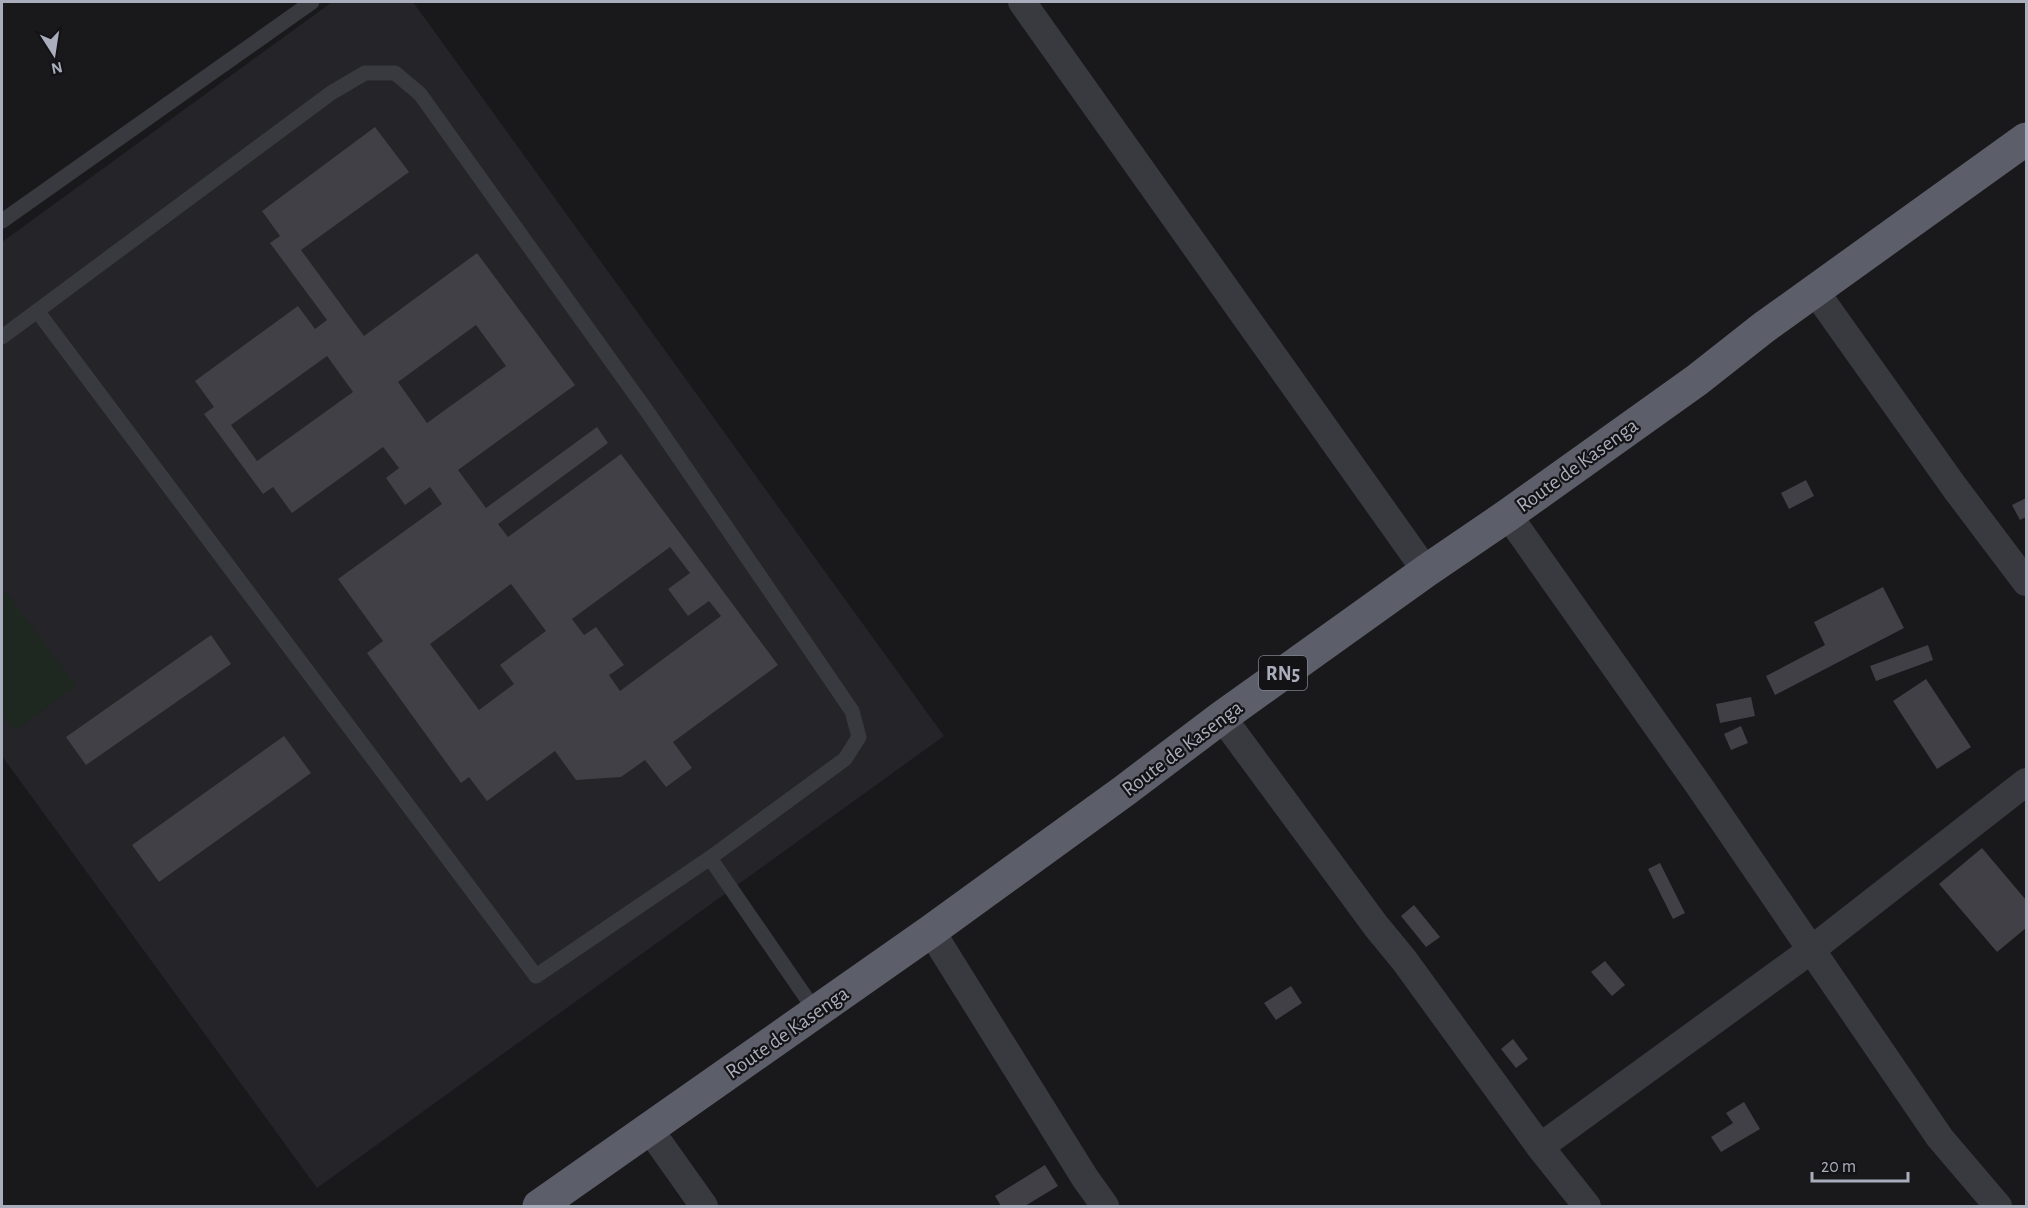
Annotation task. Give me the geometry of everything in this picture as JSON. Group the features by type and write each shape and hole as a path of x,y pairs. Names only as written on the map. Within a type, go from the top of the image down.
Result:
{"highway":[{"name":"Route de Kasenga","path":"539,1206 651,1130 931,931 1222,717 1697,380 1815,291 2026,140"}],"street":[{"path":"1022,2 1426,571"},
{"path":"1815,291 1955,488 2026,582"},
{"path":"1508,515 1700,787 1940,1138 1998,1206"},
{"path":"1222,717 1376,926 1404,960 1540,1147 1587,1206"},
{"path":"1540,1147 1811,950 2026,782"},
{"path":"931,931 1084,1178 1106,1206"},
{"path":"651,1130 704,1206"}],"lane":[{"path":"2,221 312,2"},
{"path":"2,337 331,93 366,73 395,73 420,94 649,414 852,711 859,737 845,759 710,858 536,976 38,312"},
{"path":"710,858 816,1012"}],"shaded area":[{"path":"332,2 413,2 944,736 317,1188 2,756 2,242"},
{"path":"2,586 76,686 15,731 2,713"}],"building":[{"path":"375,127 409,172 301,250 364,336 477,253 575,385 458,470 486,508 597,427 608,443 498,524 508,537 621,454 778,665 673,742 692,768 666,787 645,760 621,777 576,780 555,751 487,801 469,777 461,783 367,653 383,641 338,579 442,504 430,487 405,505 386,478 399,468 383,447 292,513 273,487 263,494 204,414 214,407 195,381 298,306 315,329 327,320 270,243 280,236 262,211","holes":["476,325 506,366 427,423 398,382","327,356 353,392 257,461 231,425","670,547 690,573 668,589 688,616 709,601 721,616 620,691 609,675 624,665 596,627 584,635 572,619","511,584 546,631 500,665 514,684 479,710 430,644"]},
{"path":"1806,480 1814,496 1789,509 1781,493"},
{"path":"2026,498 2026,517 2020,520 2012,505"},
{"path":"1883,587 1904,628 1775,695 1766,676 1825,645 1814,622"},
{"path":"211,635 231,664 86,765 66,737"},
{"path":"1928,645 1933,660 1876,681 1870,666"},
{"path":"1926,679 1971,747 1937,769 1893,701"},
{"path":"1751,697 1755,716 1720,723 1716,704"},
{"path":"1741,726 1748,743 1731,750 1724,734"},
{"path":"284,736 311,773 159,882 132,845"},
{"path":"1982,848 2026,900 2026,928 1997,952 1939,884"},
{"path":"1660,863 1685,913 1673,919 1648,869"},
{"path":"1414,905 1440,937 1426,947 1401,916"},
{"path":"1605,961 1625,985 1612,996 1591,972"},
{"path":"1291,986 1302,1003 1276,1020 1264,1003"},
{"path":"1513,1039 1528,1059 1516,1068 1501,1049"},
{"path":"1744,1102 1760,1129 1721,1152 1711,1137 1733,1123 1726,1113"},
{"path":"1045,1165 1058,1186 1025,1206 1001,1206 995,1196"}]}
